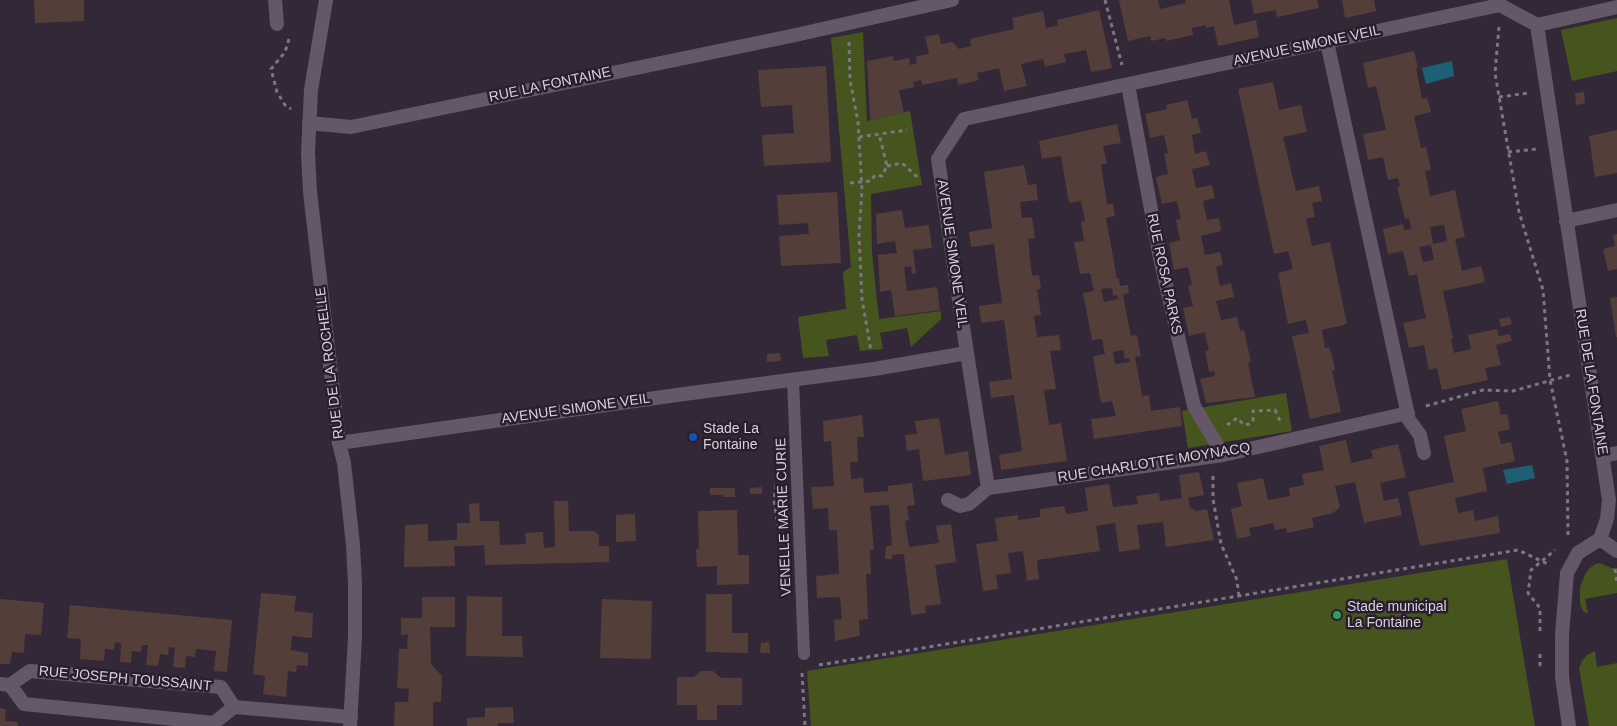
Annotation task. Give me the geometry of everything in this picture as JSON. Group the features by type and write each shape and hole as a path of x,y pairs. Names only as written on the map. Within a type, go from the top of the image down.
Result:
{"street":[{"path":"275,0 278,24"},
{"name":"RUE DE LA ROCHELLE","path":"326,0 311,90 308,153 310,192 339,443 344,463 348,496 355,584 355,637 350,721"},
{"name":"RUE LA FONTAINE","path":"309,123 351,127 791,36 952,0"},
{"path":"1500,5 1537,25 1617,7"},
{"name":"AVENUE SIMONE VEIL","path":"339,443 874,369 967,353 938,159 964,119 1500,5"},
{"name":"RUE DE LA FONTAINE","path":"1537,25 1609,500 1608,518 1600,539"},
{"path":"1328,42 1409,420 1420,435 1424,453"},
{"name":"RUE ROSA PARKS","path":"1128,85 1160,258 1194,406 1223,455"},
{"path":"1566,221 1617,210"},
{"path":"948,500 960,506 969,504 988,488 967,353"},
{"name":"RUE CHARLOTTE MOYNACQ","path":"988,488 1223,455 1408,413"},
{"path":"1602,456 1617,453"},
{"path":"1569,726 1562,677 1562,635 1567,572 1578,553 1600,539 1617,551"},
{"name":"RUE JOSEPH TOUSSAINT","path":"30,671 221,687 234,707 214,725 24,704 5,684 30,671"},
{"path":"234,707 350,721"}],"lane":[{"name":"VENELLE MARIE CURIE","path":"793,380 804,654"}],"path":[{"path":"1105,0 1128,85"},
{"path":"1500,5 1495,72 1519,212 1543,290 1550,380 1567,461 1568,539"},
{"path":"848,23 850,80 858,122 862,182 859,234 862,299 874,369"},
{"path":"285,52 271,69 277,92 285,105 309,123"},
{"path":"859,137 907,130"},
{"path":"850,183 871,181 875,174 882,176 887,166 879,134"},
{"path":"887,166 902,163 916,176 924,175 925,182 941,178"},
{"path":"1408,413 1443,400 1483,390 1513,391 1590,370"},
{"path":"1211,434 1237,418 1244,425 1249,424 1253,421 1253,412 1275,410 1289,440"},
{"path":"1223,455 1213,471 1213,499 1222,544 1237,580 1239,596"},
{"path":"1540,636 1540,608 1528,592 1531,570 1562,544"},
{"path":"811,666 1518,550 1567,572"},
{"path":"1540,646 1540,665 1544,668"},
{"path":"802,668 805,726"}],"green space":[{"path":"1617,18 1617,71 1572,81 1561,30"},
{"path":"863,32 867,121 910,111 922,185 871,194 872,253 879,319 941,311 941,319 911,347 907,328 880,333 883,349 860,351 857,335 826,340 829,356 803,358 798,317 846,309 843,272 851,267 831,38"},
{"path":"1286,393 1292,431 1188,448 1182,411"},
{"name":"Stade municipal La Fontaine","path":"1507,559 1535,726 811,726 807,671"},
{"path":"1600,563 1611,568 1617,568 1617,593 1585,599 1588,614 1583,611 1580,604 1580,587 1590,568"},
{"path":"1595,651 1597,667 1617,663 1617,726 1589,726 1579,668 1587,655"}],"water":[{"path":"1452,61 1454,76 1426,84 1422,68"},
{"path":"1532,465 1535,478 1507,484 1503,470"}],"building":[{"path":"34,0 84,0 84,21 35,23"},
{"path":"1119,0 1158,0 1160,9 1186,3 1185,0 1229,0 1234,25 1256,20 1259,37 1218,46 1214,26 1206,28 1206,25 1192,28 1193,35 1166,41 1166,38 1151,41 1150,36 1128,41"},
{"path":"1251,0 1317,0 1319,8 1277,17 1276,10 1254,14"},
{"path":"1342,0 1374,0 1376,11 1345,18"},
{"path":"1099,10 1112,68 1091,72 1086,50 1064,54 1066,62 1045,67 1043,59 1021,64 1027,86 1004,91 999,68 977,73 979,80 958,85 957,78 922,85 921,80 913,82 914,87 899,90 904,113 870,120 867,61 893,56 894,61 909,58 910,65 917,63 916,56 929,54 925,37 939,34 941,44 952,42 959,49 971,46 970,39 1014,29 1012,18 1043,11 1046,28 1058,25 1057,20"},
{"path":"1414,51 1422,99 1427,98 1431,112 1414,116 1421,148 1426,147 1431,170 1425,171 1430,196 1455,190 1465,237 1455,239 1462,271 1481,266 1485,282 1443,291 1454,353 1471,349 1468,335 1497,329 1499,336 1510,334 1512,341 1496,345 1501,365 1485,368 1488,380 1442,390 1437,368 1429,370 1424,345 1409,348 1403,323 1426,318 1417,274 1409,276 1403,251 1388,254 1383,229 1403,224 1404,230 1411,229 1409,218 1405,219 1397,187 1400,186 1398,178 1388,180 1383,157 1368,160 1363,134 1386,130 1376,86 1368,88 1363,63","holes":["1444,225 1447,241 1433,244 1430,227","1431,245 1434,260 1423,262 1419,247"]},
{"path":"826,66 831,162 764,166 762,135 794,133 792,105 761,107 758,70"},
{"path":"1273,82 1279,110 1301,105 1307,132 1283,137 1296,191 1319,186 1322,201 1312,203 1315,217 1306,219 1312,246 1330,242 1347,324 1322,330 1325,348 1329,347 1331,352 1335,370 1332,371 1341,412 1310,419 1292,336 1309,333 1306,320 1288,324 1278,273 1293,269 1288,251 1274,254 1238,89"},
{"path":"1584,92 1585,103 1576,105 1575,93"},
{"path":"1187,100 1192,119 1197,118 1201,133 1192,135 1195,154 1206,151 1210,165 1192,169 1196,188 1212,185 1215,198 1203,201 1207,220 1219,218 1221,231 1201,236 1205,255 1220,252 1223,265 1216,267 1220,286 1231,283 1234,297 1216,301 1221,320 1237,317 1240,331 1244,330 1251,362 1248,363 1255,397 1206,403 1200,379 1215,376 1214,371 1209,372 1205,351 1209,350 1205,332 1189,336 1183,308 1193,306 1188,286 1192,285 1188,267 1174,270 1169,243 1180,240 1176,220 1181,219 1177,201 1162,204 1156,177 1168,174 1164,154 1168,153 1164,135 1150,138 1145,114 1167,109 1166,105"},
{"path":"1117,124 1121,143 1103,146 1107,163 1101,165 1107,204 1113,204 1115,216 1106,218 1117,279 1119,278 1120,286 1128,285 1129,293 1123,294 1127,317 1131,336 1137,335 1141,356 1135,357 1142,396 1149,395 1151,411 1180,407 1182,426 1094,439 1091,419 1116,416 1112,401 1101,403 1093,356 1105,354 1102,339 1092,340 1083,293 1094,291 1090,273 1080,274 1074,242 1084,241 1081,222 1085,221 1081,201 1069,203 1061,156 1042,159 1039,141","holes":["1112,288 1113,296 1117,295 1118,299 1104,302 1101,289","1123,350 1125,359 1129,358 1130,362 1115,364 1113,352"]},
{"path":"1617,130 1617,173 1595,177 1589,136"},
{"path":"1024,165 1028,185 1036,184 1038,200 1020,202 1022,218 1032,217 1035,238 1028,239 1032,276 1039,275 1041,289 1037,289 1041,315 1034,316 1037,337 1059,335 1061,350 1050,351 1056,389 1044,390 1049,425 1061,423 1067,461 1001,470 999,455 1022,451 1014,395 991,398 989,382 1012,379 1004,320 981,323 979,306 1002,303 994,244 971,247 969,232 992,228 984,172"},
{"path":"837,192 841,263 781,266 779,236 809,234 808,223 779,225 777,195"},
{"path":"902,210 905,228 929,225 932,248 913,250 916,273 912,274 911,266 904,267 907,291 937,287 940,310 895,316 891,290 880,292 878,255 897,253 895,241 877,244 876,214"},
{"path":"1617,234 1617,269 1608,271 1603,249 1615,246 1613,235"},
{"path":"1617,297 1617,337 1616,337 1610,298"},
{"path":"1510,317 1512,324 1501,327 1499,319"},
{"path":"780,353 781,361 767,362 767,354"},
{"path":"1498,401 1501,415 1507,414 1510,429 1498,432 1501,444 1511,442 1515,461 1483,468 1487,491 1455,498 1458,513 1473,510 1475,521 1498,516 1500,533 1420,546 1408,492 1454,482 1444,436 1466,431 1461,409"},
{"path":"862,415 864,437 857,437 858,462 850,462 851,479 863,478 864,493 888,491 888,486 912,483 915,505 907,506 909,520 905,521 909,547 939,543 936,526 951,524 956,562 935,565 941,604 925,606 926,613 911,615 904,554 892,555 892,559 885,559 886,546 892,546 889,505 870,506 874,550 870,550 871,574 866,574 868,619 859,620 860,636 835,641 834,620 842,619 840,597 817,598 816,576 839,574 837,530 829,530 828,508 813,509 811,487 834,486 831,441 824,442 823,421"},
{"path":"939,418 945,455 968,451 971,475 923,481 919,449 907,451 905,435 917,434 915,421"},
{"path":"1346,440 1351,463 1373,458 1371,450 1398,444 1406,477 1380,483 1384,501 1398,498 1402,515 1364,523 1355,482 1335,486 1340,507 1333,513 1312,518 1314,527 1287,533 1286,528 1275,530 1273,523 1249,528 1251,536 1237,539 1231,509 1242,506 1237,483 1263,478 1268,500 1290,496 1289,488 1304,485 1302,474 1324,470 1319,446"},
{"path":"1199,472 1204,495 1188,498 1190,507 1196,511 1207,509 1214,540 1166,547 1163,522 1137,525 1140,549 1119,552 1115,523 1096,526 1100,551 1037,560 1039,579 1027,581 1023,551 1008,553 1011,573 996,575 998,589 983,591 976,544 998,541 995,518 1018,515 1018,520 1040,517 1040,509 1064,506 1066,514 1088,511 1085,488 1109,484 1113,507 1138,504 1136,496 1159,493 1160,501 1182,498 1179,475"},
{"path":"762,487 762,494 750,494 750,488"},
{"path":"710,488 735,488 735,497 710,495"},
{"path":"554,501 568,501 569,531 594,531 599,535 599,546 609,546 609,562 485,565 484,545 454,546 455,566 404,567 405,525 428,524 428,541 457,540 457,523 470,523 469,504 479,503 480,521 499,521 500,545 526,544 525,533 543,532 544,548 555,547"},
{"path":"737,510 738,555 749,555 749,584 717,585 717,566 697,567 696,549 699,549 698,511"},
{"path":"635,514 636,541 616,542 616,515"},
{"path":"261,593 296,596 294,611 313,613 312,638 292,636 291,650 308,653 308,666 297,665 296,672 288,671 286,697 263,694 265,676 253,674"},
{"path":"706,594 732,594 732,633 748,633 748,653 706,652"},
{"path":"467,596 502,597 502,636 522,636 523,657 466,656"},
{"path":"422,597 455,597 455,627 430,627 431,664 442,676 441,702 433,702 433,726 394,726 395,702 408,702 409,689 397,688 399,649 407,649 408,634 401,635 401,618 422,618"},
{"path":"0,599 44,603 41,635 25,634 24,653 12,652 10,664 0,664"},
{"path":"602,599 652,601 651,659 600,658"},
{"path":"70,605 232,620 227,672 214,671 216,651 196,649 195,657 186,656 185,668 173,667 175,648 169,647 168,655 160,654 158,666 146,665 148,645 142,645 141,652 132,651 131,663 120,662 121,643 115,642 114,650 105,649 104,661 80,659 81,639 67,638"},
{"path":"769,642 770,653 760,653 761,643"},
{"path":"701,671 713,671 721,678 742,678 742,705 717,705 717,720 697,720 697,705 677,705 677,677 694,677"},
{"path":"513,707 514,723 498,723 498,726 467,726 467,718 485,717 485,708"},
{"path":"0,708 6,709 5,721 18,722 17,726 0,726"}],"place":[{"name":"Stade La Fontaine","path":"693,437"},
{"name":"Stade municipal La Fontaine","path":"1337,615"}]}
